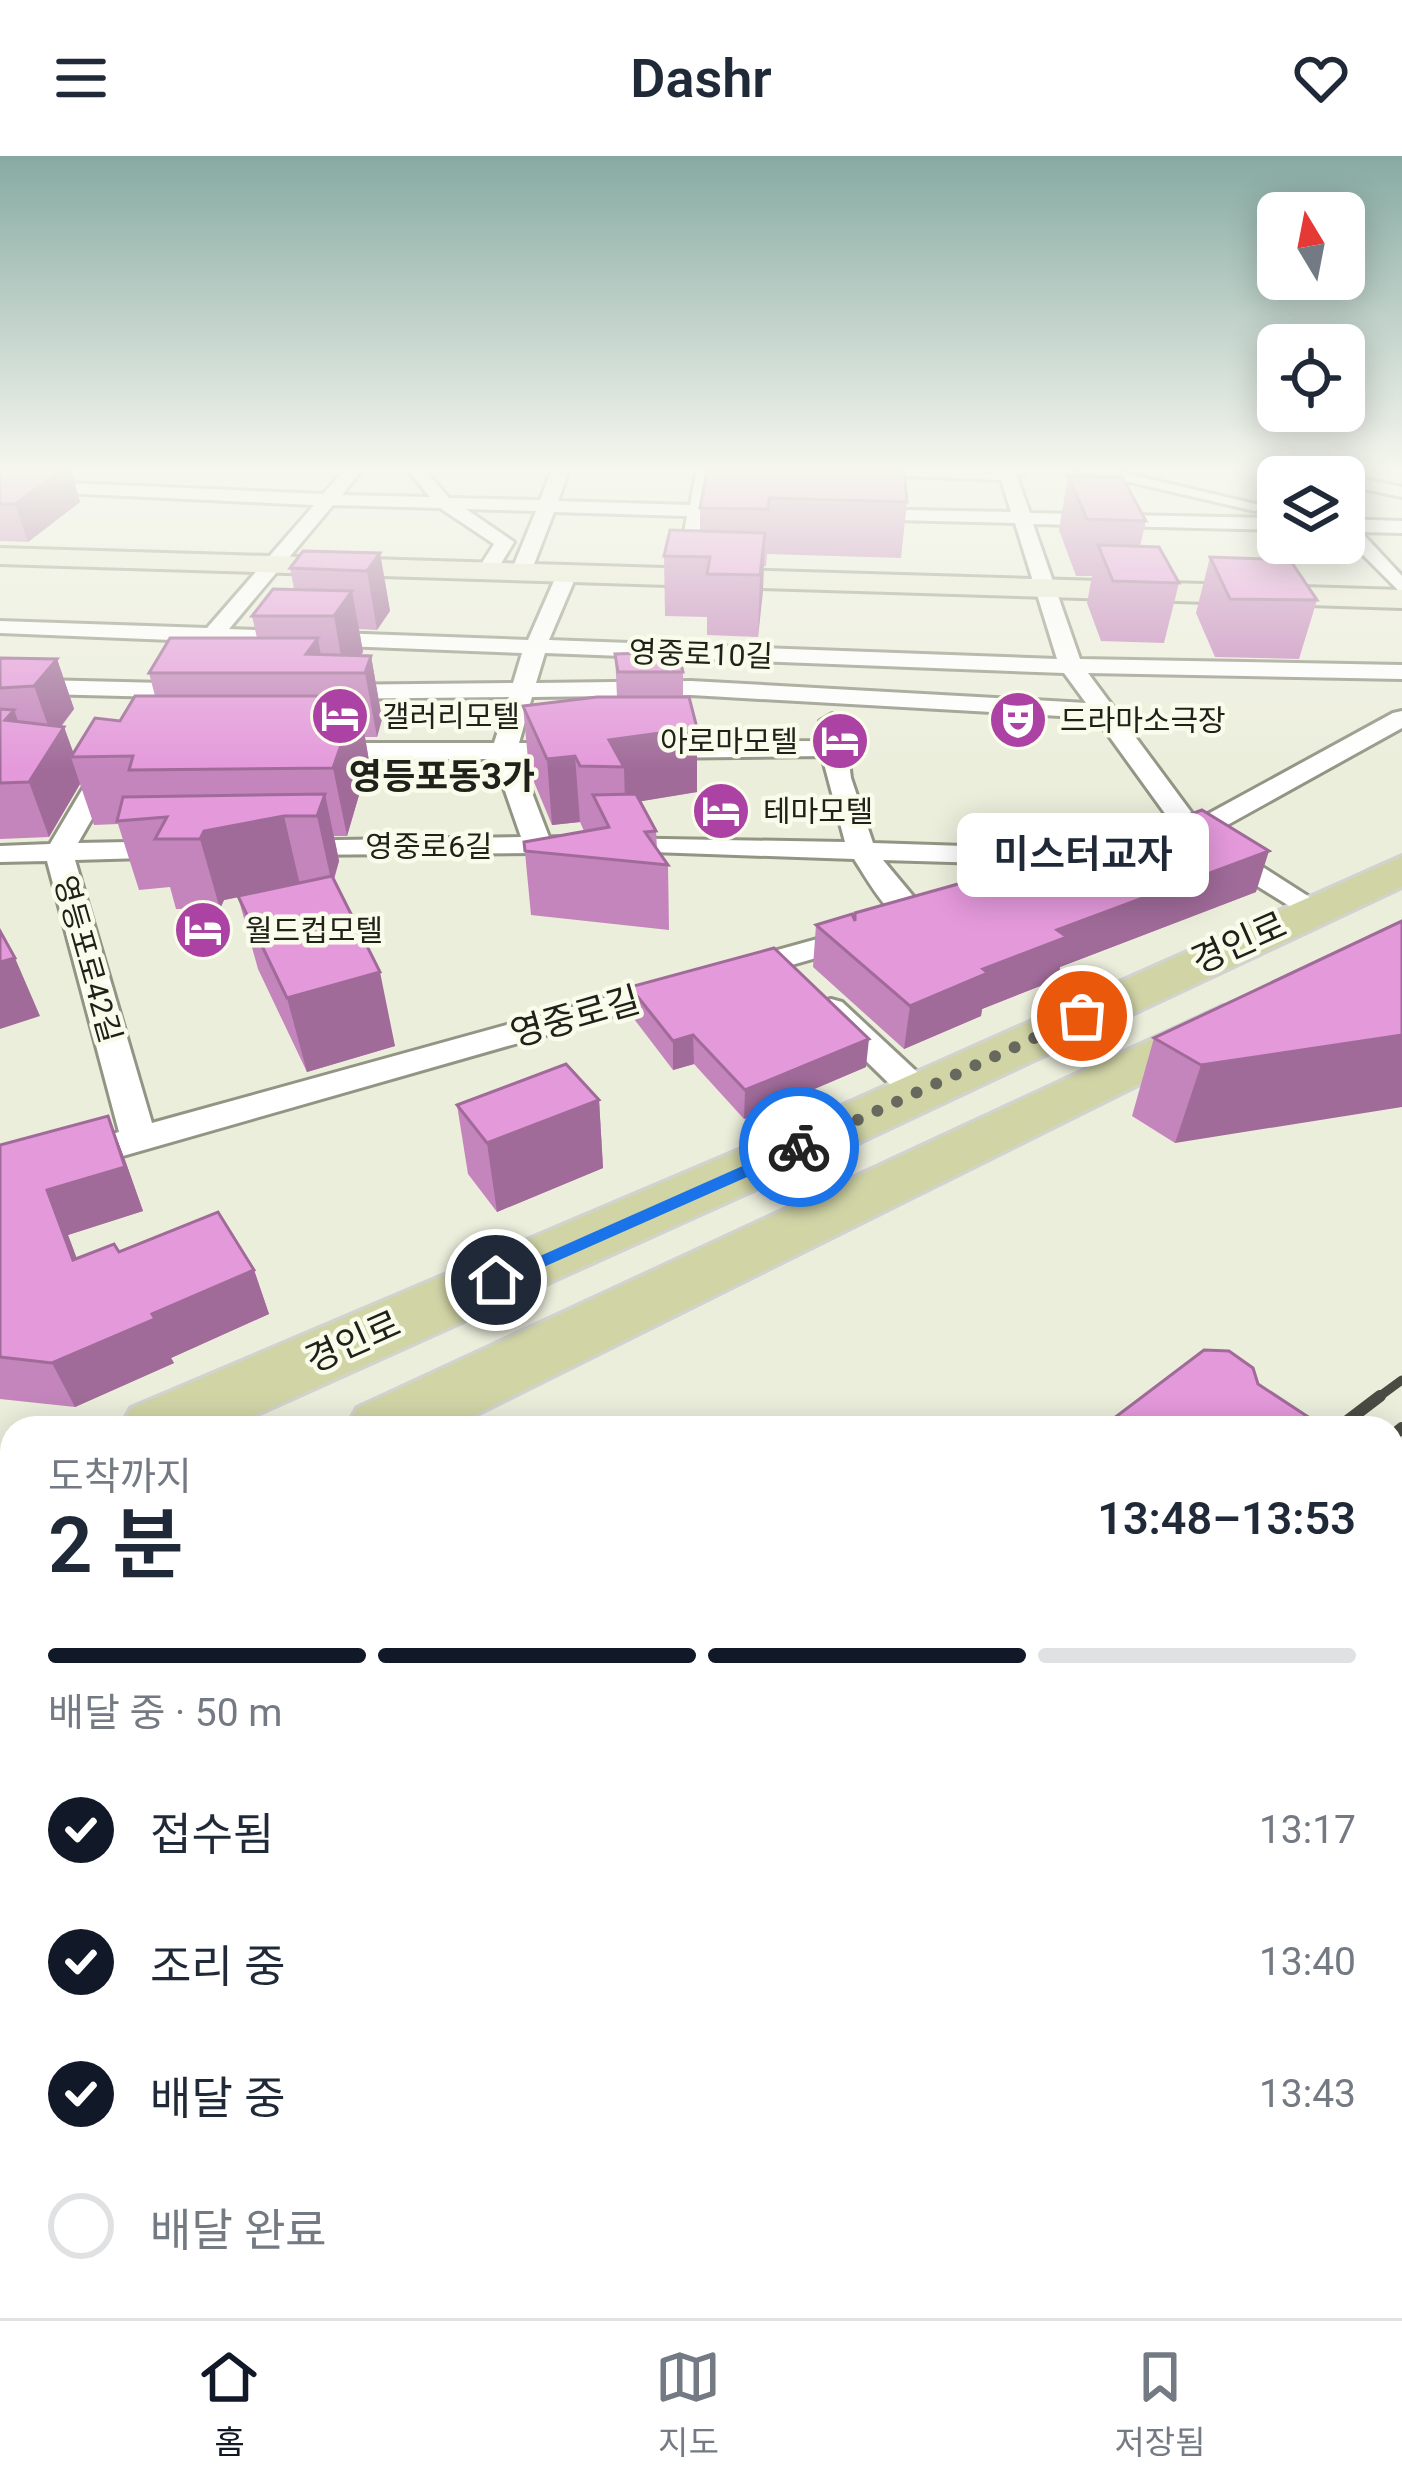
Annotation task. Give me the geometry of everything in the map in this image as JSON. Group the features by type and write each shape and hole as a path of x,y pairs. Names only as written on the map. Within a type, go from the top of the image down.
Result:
{"main road":[{"path":"392,568 1402,599"},
{"name":"경인로","path":"184,1416 918,1092 1402,870"},
{"name":"경인로","path":"407,1416 1274,998"}],"street":[{"name":"영등포로42길","path":"138,1136 60,851 125,742 271,568"},
{"path":"521,572 523,568"},
{"path":"682,578 684,568"},
{"path":"1037,568 1072,666 1194,836 1312,910"},
{"path":"539,848 504,752 535,648 567,574"},
{"name":"영중로10길","path":"0,627 1072,666 1402,672"},
{"path":"847,658 849,694 832,716 832,748 857,848"},
{"path":"0,686 235,692"},
{"path":"304,692 691,688 1104,711"},
{"path":"1023,890 1194,836 1402,718"},
{"path":"277,751 832,748"},
{"name":"영중로6길","path":"248,848 487,843 539,848 857,848 1084,858 1107,866"},
{"path":"0,854 201,848"},
{"name":"영중로길","path":"0,1178 928,917 886,891 857,848"},
{"path":"779,959 918,1092"}],"building":[{"path":"290,568 369,568 367,571"},
{"path":"708,568 761,568 760,575 707,574"},
{"path":"1108,568 1171,568 1179,583 1113,581"},
{"path":"1215,568 1295,568 1317,600 1230,599"},
{"path":"273,589 352,591 334,616 252,616"},
{"path":"170,638 318,638 306,654 371,656 365,673 149,673"},
{"path":"678,652 683,672 618,672 615,654"},
{"path":"0,658 57,659 34,686 0,688"},
{"path":"135,696 358,696 333,768 129,770 133,756 71,757 95,718 120,721"},
{"path":"597,697 689,697 697,728 609,740 624,767 580,766 575,756 547,759 523,706"},
{"path":"0,709 14,710 5,720 64,727 29,782 0,783"},
{"path":"325,794 317,816 284,816 204,831 200,839 155,839 167,817 117,821 123,797"},
{"path":"636,794 656,831 645,832 668,865 525,851 524,842 609,827 593,795"},
{"path":"1202,810 1269,851 1057,930 1067,937 983,969 988,973 910,1006 816,925 852,914 855,921 855,913 983,877 994,885 1166,834 1156,827"},
{"path":"332,876 380,972 287,998 238,896"},
{"path":"1402,921 1402,1035 1201,1065 1154,1038"},
{"path":"0,931 15,958 0,962"},
{"path":"774,948 869,1039 745,1090 693,1035 673,1041 630,987"},
{"path":"566,1064 599,1100 487,1143 457,1105"},
{"path":"108,1116 125,1167 47,1190 73,1260 114,1244 119,1252 218,1212 254,1270 52,1363 0,1357 0,1145"},
{"path":"1204,1350 1229,1351 1253,1368 1258,1384 1307,1416 1117,1416"}],"railway":[{"path":"1378,1398 1402,1380"},
{"path":"1354,1416 1378,1398"}],"way so far":[{"path":"799,1147 1082,1016"}],"place":[{"name":"갤러리모텔","path":"340,716"},
{"name":"드라마소극장","path":"1018,720"},
{"name":"아로마모텔","path":"840,741"},
{"name":"테마모텔","path":"721,811"},
{"name":"월드컵모텔","path":"203,930"},
{"name":"미스터교자","path":"1082,1016"}],"district":[{"name":"영등포동3가","path":"442,777"}],"route":[{"path":"496,1280 799,1147"}]}
